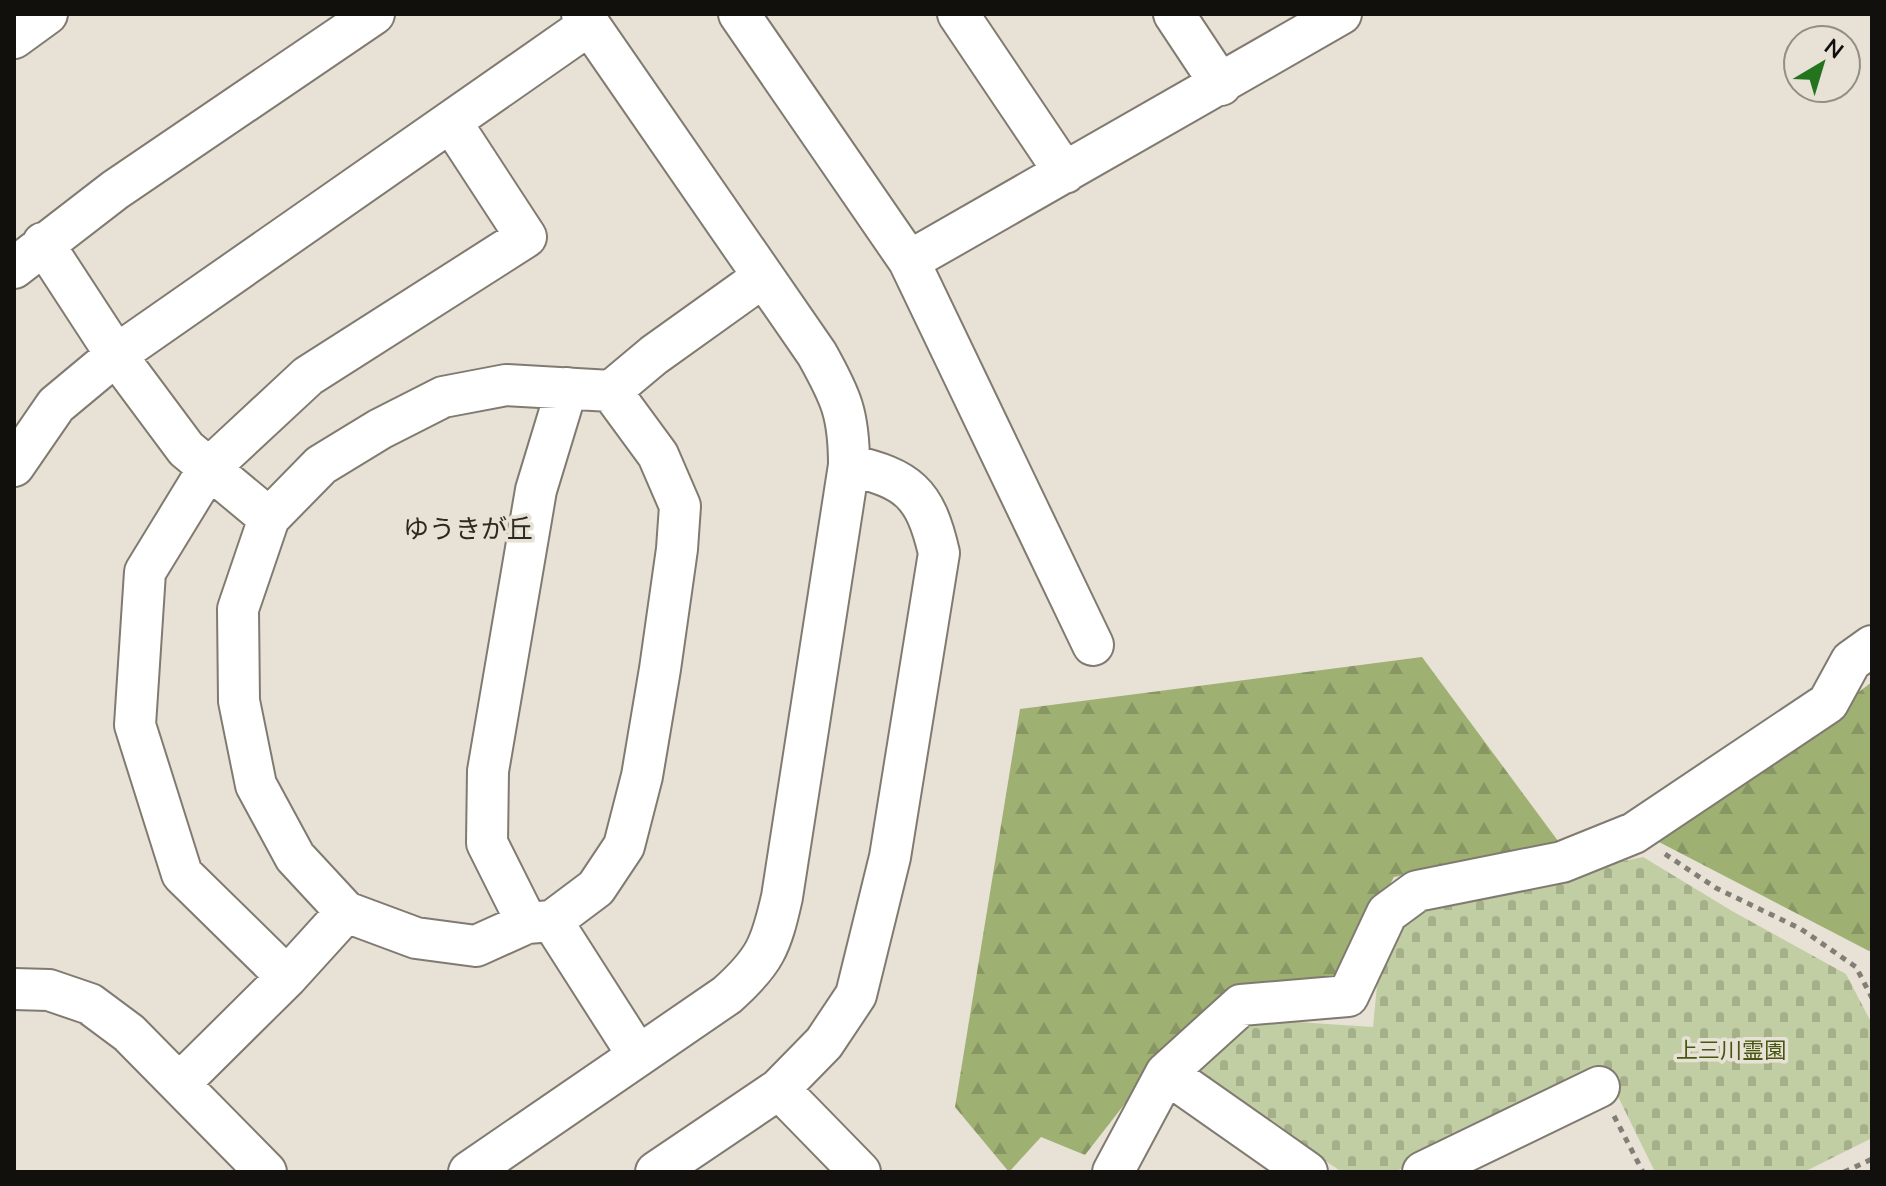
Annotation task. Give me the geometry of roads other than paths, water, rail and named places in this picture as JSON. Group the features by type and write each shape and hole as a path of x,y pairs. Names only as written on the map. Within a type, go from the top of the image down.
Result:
{"street":[{"path":"14,38 47,14"},
{"path":"269,518 186,449 116,355 28,256 115,190 374,14"},
{"path":"739,14 909,261 1093,645"},
{"path":"958,14 1065,173"},
{"path":"1174,14 1221,85"},
{"path":"909,261 1341,14"},
{"path":"14,466 56,405 116,355 451,122 586,19 817,354 841,397 849,429 849,465 782,897 766,954 727,995 469,1172"},
{"path":"287,977 182,874 135,725 145,572 208,469 308,376 526,237 451,122"},
{"path":"611,391 658,455 680,506 677,549 642,776 624,846 596,888 540,922 476,946 416,938 346,912 295,857 256,785 239,701 238,609 269,518 321,465 380,429 443,397 506,385 611,391 654,355 763,277"},
{"path":"567,388 536,490 488,771 487,843 540,922 637,1054"},
{"path":"656,1172 779,1089 824,1043 856,995 890,857 939,553 931,519 907,486 883,473 849,465"},
{"path":"1113,1172 1166,1073 1241,1005 1348,996 1387,913 1417,891 1562,862 1634,833 1828,703 1851,661 1872,646"},
{"path":"180,1083 287,977 346,912"},
{"path":"14,989 49,990 90,1004 129,1033 266,1172"},
{"path":"1166,1073 1307,1172"},
{"path":"1423,1172 1599,1087"},
{"path":"779,1089 860,1172"}],"district":[{"name":"ゆうきが丘","path":"468,528"}],"park label":[{"name":"上三川霊園","path":"1731,1050"}]}
